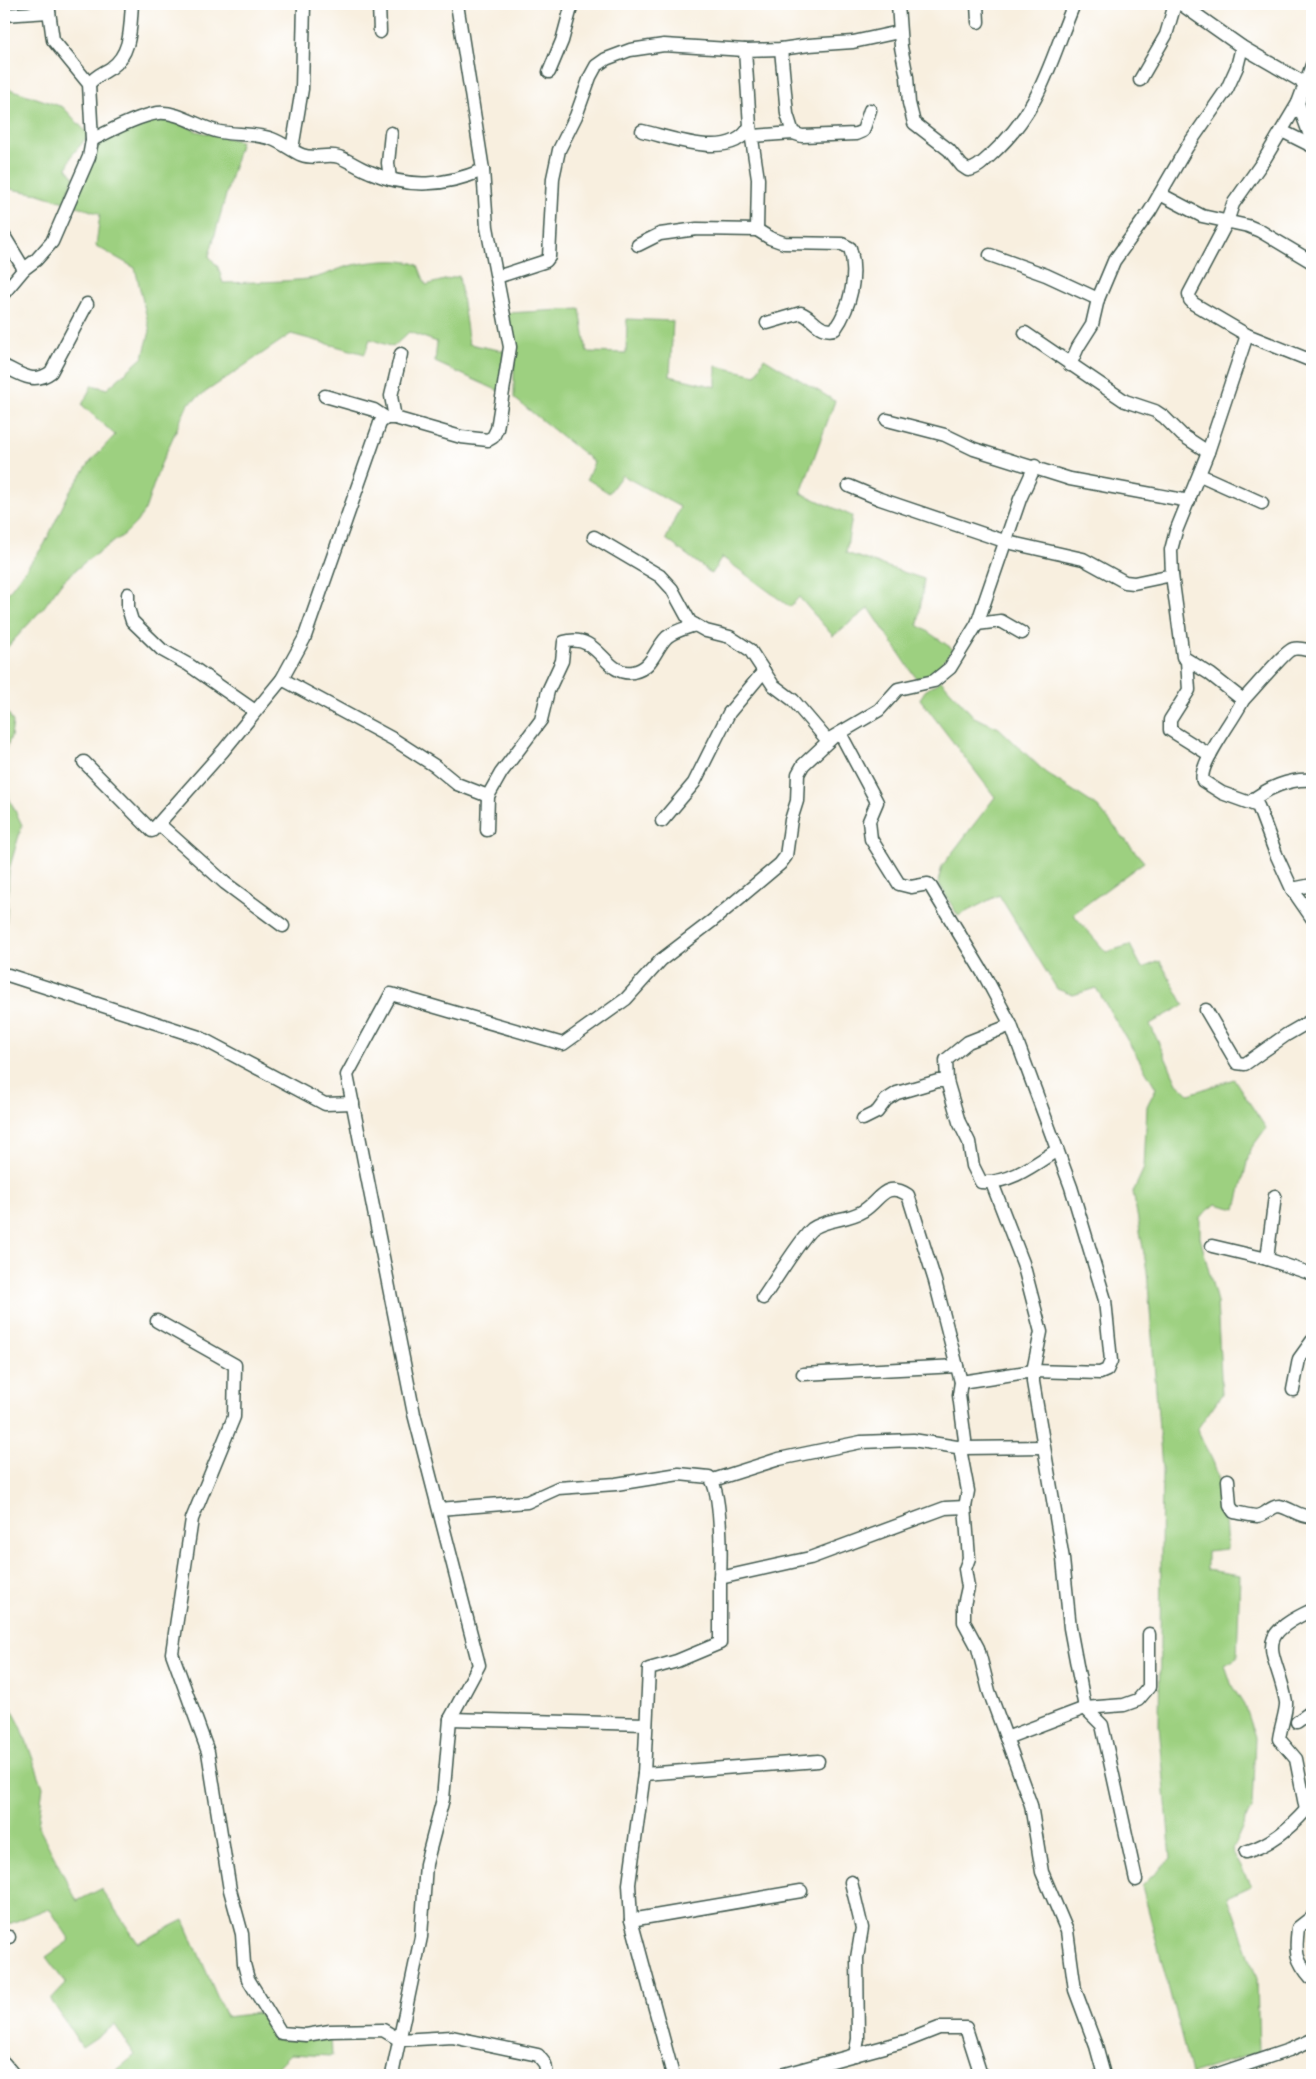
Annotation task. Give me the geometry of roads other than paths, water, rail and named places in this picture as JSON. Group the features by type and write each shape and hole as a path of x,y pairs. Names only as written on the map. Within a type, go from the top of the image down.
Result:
{"street":[{"path":"89,84 119,61 125,52 130,34 132,4"},
{"path":"292,149 300,109 304,63 304,4"},
{"path":"379,4 380,32"},
{"path":"325,396 374,410 390,418 461,436 488,440 493,437 497,429 510,347 487,227 483,170 457,4"},
{"path":"549,72 562,41 572,4"},
{"path":"898,4 900,32 909,89 909,103 914,123 949,150 962,166 972,170 1015,131 1036,99 1074,4"},
{"path":"977,4 978,22"},
{"path":"1140,80 1166,35 1175,4"},
{"path":"1181,4 1242,48 1306,84"},
{"path":"4,16 48,8 53,40 89,84 92,140 89,157 52,242 36,260 24,269 4,293"},
{"path":"497,277 546,260 549,257 553,178 559,150 596,66 606,59 630,50 664,45 745,50 781,49 853,42 900,32"},
{"path":"1070,365 1078,347 1092,326 1098,299 1114,261 1160,194 1187,147 1227,89 1237,67 1242,48"},
{"path":"781,49 787,114 793,133"},
{"path":"745,50 758,179 756,230"},
{"path":"1312,65 1298,103 1282,131 1233,204 1227,222 1190,289 1189,298 1194,304 1247,335 1312,362"},
{"path":"1298,103 1312,141"},
{"path":"642,131 702,146 713,145 752,131 793,133 802,136 860,133 866,127 870,110"},
{"path":"92,140 149,114 161,113 175,115 219,132 272,139 302,155 316,158 332,155 340,157 371,173 390,179 426,184 447,183 483,170"},
{"path":"1282,131 1312,146"},
{"path":"390,179 388,163 391,133"},
{"path":"1160,194 1202,216 1260,231 1312,262"},
{"path":"638,245 653,236 674,230 756,230 784,243 842,244 850,248 853,280 851,294 846,310 835,329 828,331 820,328 801,313 767,323"},
{"path":"4,236 24,269"},
{"path":"990,255 1046,275 1098,299"},
{"path":"4,366 29,379 43,378 51,372 87,304"},
{"path":"1024,333 1125,401 1154,411 1164,417 1182,434 1208,452"},
{"path":"1242,700 1210,674 1187,661 1181,652 1171,550 1176,532 1200,475 1247,335"},
{"path":"390,418 391,396 402,354"},
{"path":"84,762 152,831 159,824 223,751 282,679 304,639 380,423 390,418"},
{"path":"886,420 945,435 974,449 1035,466 1070,479 1189,501"},
{"path":"392,2075 421,1937 426,1864 446,1782 450,1719 478,1664 414,1414 347,1075 391,994 563,1044 626,999 661,960 712,921 780,864 786,856 791,820 797,801 798,774 803,765 828,741 879,710 898,689 925,684 943,676 977,624 1020,500 1035,466"},
{"path":"1200,475 1262,503"},
{"path":"850,486 880,499 1007,542 1083,559 1125,582 1134,583 1172,575"},
{"path":"594,537 660,576 672,589 690,622 742,642 750,650 773,684 804,711 828,741"},
{"path":"128,594 128,608 132,620 162,650 189,665 255,711"},
{"path":"977,624 1001,621 1022,633"},
{"path":"487,830 488,796 501,773 541,720 548,692 562,661 564,642 576,640 584,642 596,648 617,670 633,672 645,668 652,661 667,637 695,625"},
{"path":"1312,651 1301,648 1286,652 1270,672 1242,700 1236,716 1210,755 1202,771 1203,781 1222,793 1258,806 1269,839 1292,889 1312,918"},
{"path":"1187,661 1189,690 1170,720 1170,730 1210,755"},
{"path":"662,821 694,783 729,713 764,671"},
{"path":"282,679 393,739 435,766 457,784 488,796"},
{"path":"840,733 877,802 869,821 873,844 899,884 911,887 928,884 931,887 986,978 1011,1025 1070,1187 1105,1300 1111,1361 1107,1370 1100,1373 1032,1371 961,1382"},
{"path":"1250,802 1268,789 1302,779 1312,780"},
{"path":"159,824 225,883 283,926"},
{"path":"1292,889 1312,885"},
{"path":"8,975 199,1037 325,1104 353,1103"},
{"path":"1206,1010 1237,1063 1241,1065 1312,1020"},
{"path":"1011,1025 968,1042 946,1060 947,1081 968,1142 976,1174 981,1182 992,1183 1028,1170 1057,1150"},
{"path":"863,1119 877,1112 886,1100 897,1093 938,1081 947,1081"},
{"path":"992,1183 1023,1264 1041,1332 1032,1371 1042,1447 1063,1559 1070,1628 1085,1708 1102,1725 1136,1880"},
{"path":"763,1298 811,1230 828,1221 863,1211 883,1192 901,1190 908,1194 961,1382 959,1395 965,1440 961,1454 968,1491 965,1507 968,1558 965,1569 968,1587 964,1605 964,1622 978,1648 989,1691 1031,1805 1042,1872 1067,1931 1075,1990 1096,2046 1104,2075"},
{"path":"1267,1259 1275,1196"},
{"path":"1212,1246 1267,1259 1312,1274"},
{"path":"157,1321 235,1365 234,1417 192,1519 172,1653 208,1752 230,1890 242,1934 244,1964 248,1979 281,2033 306,2035 330,2030 379,2030 388,2032 400,2040 452,2037 534,2054 542,2058 547,2075"},
{"path":"1293,1390 1299,1359 1312,1342"},
{"path":"803,1374 957,1366"},
{"path":"713,1480 779,1459 861,1442 913,1440 963,1448 1042,1447"},
{"path":"439,1509 527,1502 558,1488 616,1484 679,1474 709,1477 713,1480 717,1501 720,1643 677,1661 649,1669 644,1774 629,1884 631,1920 672,2075"},
{"path":"1228,1480 1230,1506 1234,1512 1257,1516 1264,1514 1275,1506 1282,1506 1301,1516 1312,1517"},
{"path":"720,1578 810,1558 945,1508 965,1507"},
{"path":"1246,1852 1260,1848 1276,1838 1309,1810 1296,1759 1279,1739 1286,1702 1270,1651 1274,1634 1280,1628 1290,1620 1312,1610"},
{"path":"1006,1738 1085,1708 1124,1705 1138,1700 1145,1695 1149,1687 1150,1634"},
{"path":"1297,1722 1312,1711"},
{"path":"450,1719 646,1724"},
{"path":"644,1774 818,1761"},
{"path":"851,1882 862,1928 858,1958 858,2039 855,2056"},
{"path":"631,1920 801,1891"},
{"path":"1312,1917 1298,1928 1295,1948 1301,1966 1312,1978"},
{"path":"781,2075 906,2041 939,2028 966,2028 981,2075"},
{"path":"1215,2075 1251,2070 1312,2040"},
{"path":"4,2063 14,2075"}]}
